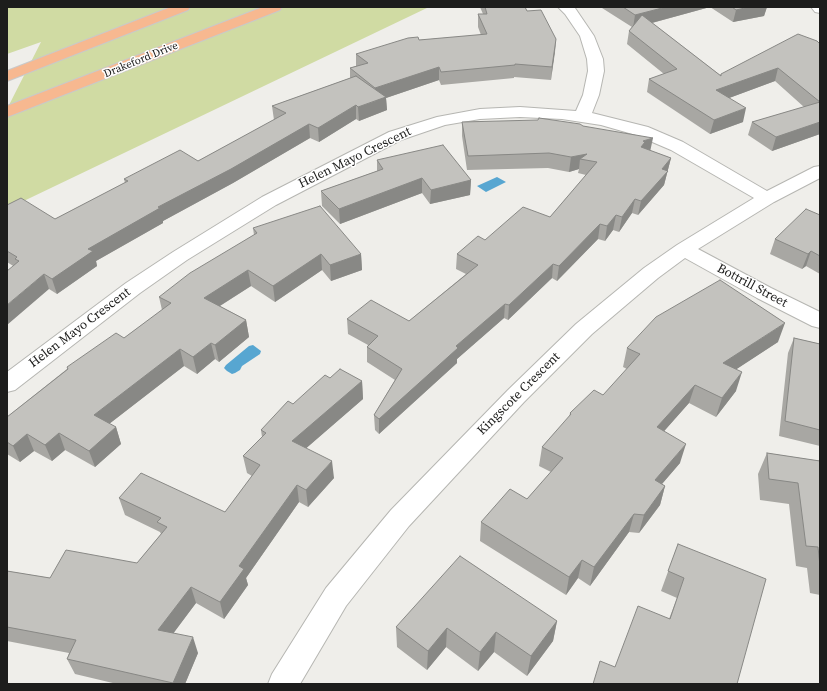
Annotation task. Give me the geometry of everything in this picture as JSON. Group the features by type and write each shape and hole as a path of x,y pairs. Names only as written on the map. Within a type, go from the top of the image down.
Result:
{"highway":[{"path":"7,76 183,7"},
{"name":"Drakeford Drive","path":"7,112 275,7"}],"street":[{"path":"565,7 570,11 587,36 595,58 596,71 590,95 582,117"},
{"name":"Helen Mayo Crescent","path":"7,384 133,288 180,256 269,201 395,136 443,120 480,114 520,112 582,117 642,132 677,146 767,198"},
{"name":"Kingscote Crescent","path":"283,684 336,597 400,518 516,396 584,329 651,273 684,249 767,198 820,171"},
{"name":"Bottrill Street","path":"684,249 764,293 820,321"}],"green space":[{"path":"7,7 429,7 7,209 7,109 41,42 7,54"}],"water":[{"path":"497,177 506,182 486,192 477,186"},
{"path":"253,345 261,351 260,354 242,366 240,370 232,374 224,368 249,346"}],"building":[{"path":"485,7 525,7 527,11 541,10 556,39 552,67 515,64 441,72 439,67 375,88 350,68 368,63 356,54 408,38 418,37 419,40 487,34 478,14 487,14"},
{"path":"623,7 666,7 635,15"},
{"path":"732,7 749,7 736,10"},
{"path":"642,15 721,76 721,74 798,34 817,41 820,44 820,102 778,68 716,90 746,108 714,120 649,79 677,69 629,31"},
{"path":"356,76 386,97 358,107 356,105 318,128 309,124 231,169 158,207 160,208 88,249 93,251 52,279 44,274 7,305 7,271 19,261 15,259 17,257 7,251 7,205 21,198 55,219 128,181 124,179 180,150 198,161 286,113 272,106"},
{"path":"820,102 820,122 776,137 752,122"},
{"path":"539,118 653,138 643,141 645,142 641,147 671,158 662,169 668,171 641,201 635,199 622,217 616,215 607,226 600,224 559,266 553,264 509,305 505,304 456,346 458,348 379,419 374,415 402,369 367,347 378,336 347,319 371,300 409,321 478,265 457,254 478,236 485,240 523,207 550,217 597,162 580,159 587,154 571,157 549,153 468,156 462,122 538,120"},
{"path":"443,145 471,180 431,190 422,178 339,209 321,191 383,169 377,160"},
{"path":"320,206 361,254 330,265 321,254 273,286 248,270 204,298 246,320 215,345 211,343 193,357 180,349 94,415 116,427 89,451 59,433 45,445 27,434 13,446 7,442 7,417 68,369 67,367 116,333 124,338 171,303 159,297 190,273 257,233 253,228"},
{"path":"806,209 820,215 820,256 811,251 808,254 775,239"},
{"path":"720,280 785,323 723,363 742,372 722,398 695,385 657,427 686,444 655,480 665,486 644,515 634,514 594,567 582,560 569,577 481,522 510,489 527,499 563,458 542,447 571,414 570,413 594,390 603,395 640,354 627,348 656,317"},
{"path":"794,338 820,344 820,430 785,421"},
{"path":"340,369 362,381 292,441 332,461 306,490 297,485 239,566 244,569 220,602 191,587 158,630 193,637 173,683 67,659 76,640 7,627 7,571 50,578 66,550 137,563 167,527 157,522 161,518 119,498 141,473 225,512 260,465 243,456 266,433 261,430 288,401 293,404 325,375 330,378"},
{"path":"767,453 820,461 820,566 818,547 806,546 798,483 769,479"},
{"path":"678,544 766,579 737,684 593,684 600,661 615,667 638,606 670,619 684,578 668,571"},
{"path":"460,556 557,621 531,656 496,632 480,652 447,628 428,651 396,627"}]}
